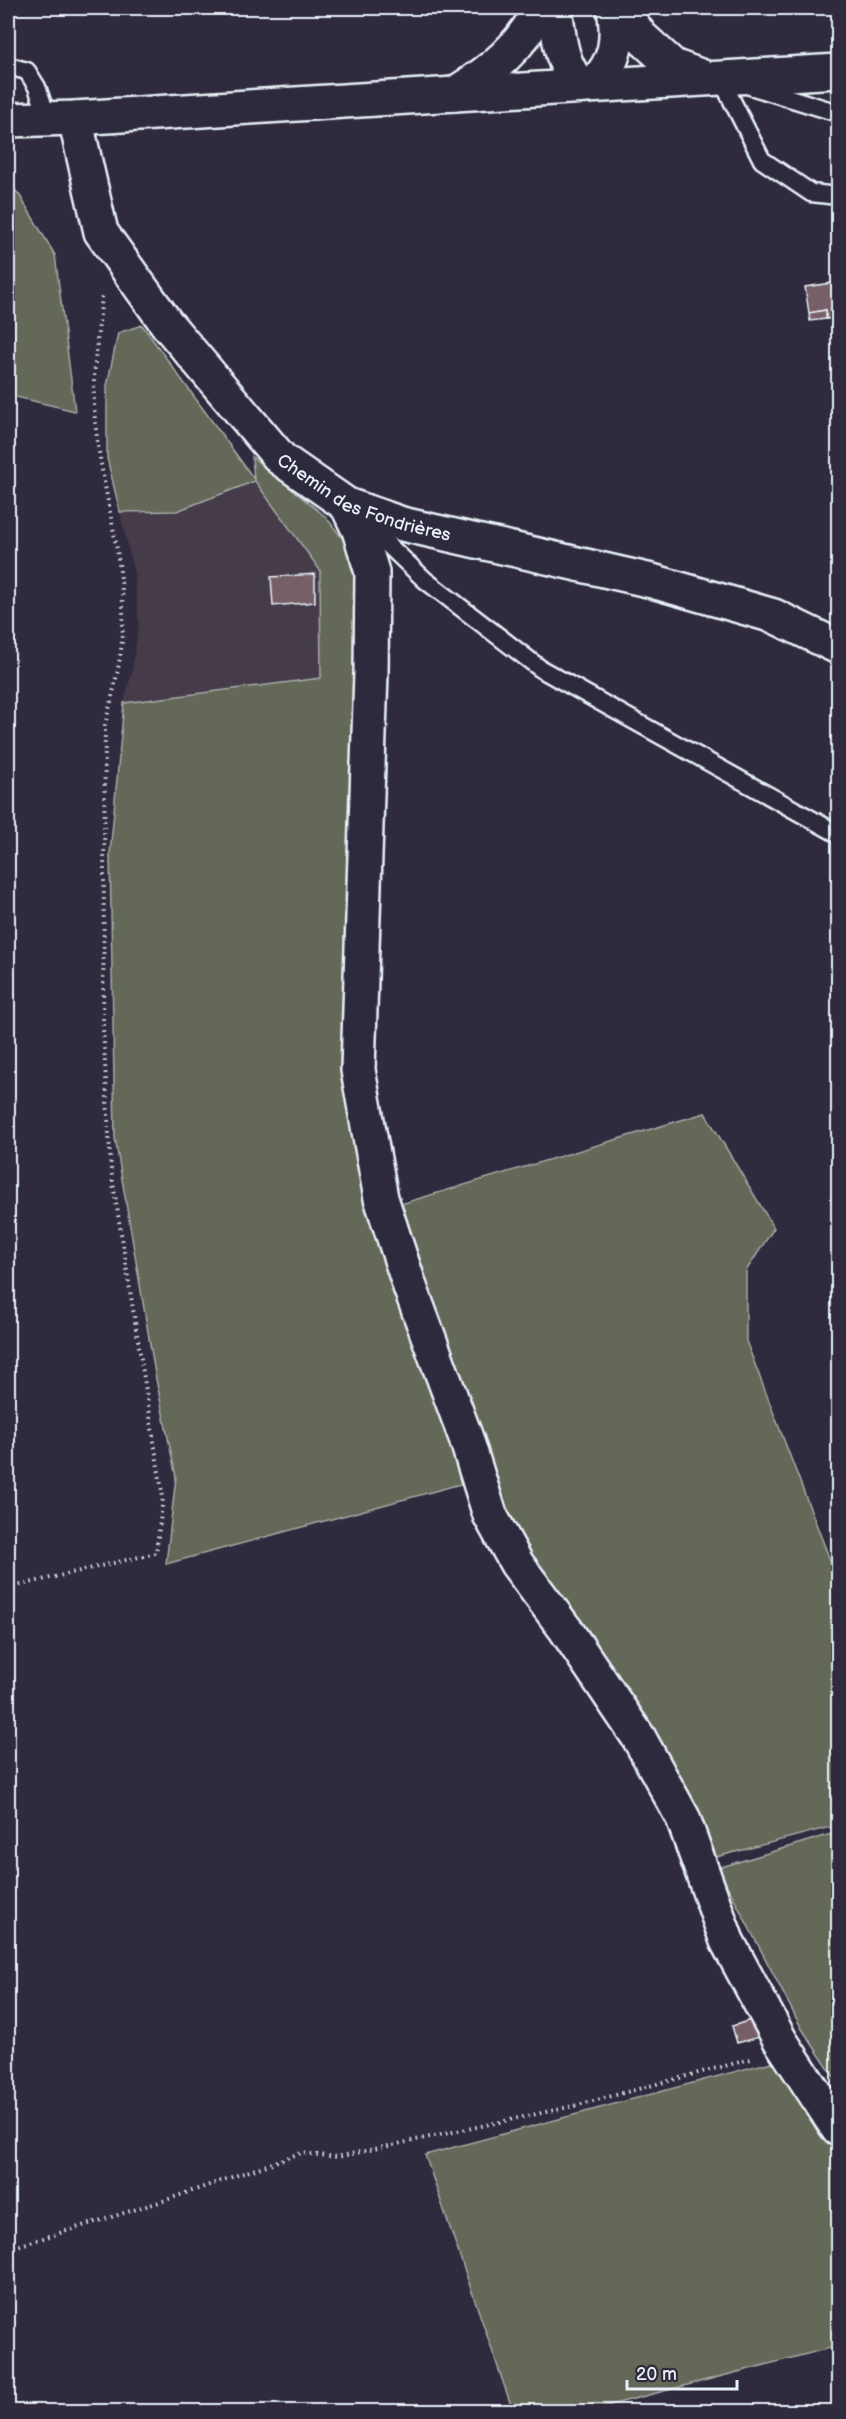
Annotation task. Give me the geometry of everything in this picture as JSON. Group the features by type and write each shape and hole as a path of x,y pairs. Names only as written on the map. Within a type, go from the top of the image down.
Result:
{"street":[{"path":"455,94 504,60 540,8"},
{"path":"555,8 562,57 571,76 587,85"},
{"path":"587,85 606,72 614,52 617,35 614,8"},
{"path":"620,8 641,37 672,66 712,77"},
{"path":"8,120 838,71"},
{"name":"Chemin des Fondrières","path":"62,118 101,232 167,324 281,459 347,505 402,524 652,580 774,616 838,647"},
{"path":"347,505 359,530 372,572 371,673 358,1070 381,1198 410,1287 466,1438 490,1515 517,1564 566,1630 639,1738 682,1818 727,1941 786,2050 838,2129"}],"lane":[{"path":"8,66 27,71 62,118"},
{"path":"712,77 838,113"},
{"path":"712,77 762,160 811,194 838,196"},
{"path":"347,505 425,580 541,669 838,834"}],"path":[{"path":"8,9 48,8"},
{"path":"8,1588 156,1553 163,1498 111,1170 103,1027 105,725 116,677 123,627 119,569 100,468 94,416 96,360 103,286"},
{"path":"8,2249 166,2200 301,2153 338,2157 574,2106 786,2050"}],"shaded area":[{"path":"255,481 320,570 321,678 124,703 132,671 139,622 134,574 120,512 177,511"}],"green space":[{"path":"8,181 20,196 55,255 75,411 8,395"},
{"path":"142,325 254,479 252,457 326,517 355,555 363,611 345,1071 468,1482 166,1564 176,1477 156,1379 115,1138 110,854 124,703 321,678 320,570 255,481 177,511 120,512 107,458 107,386 118,333"},
{"path":"705,1113 774,1228 746,1271 746,1341 838,1581 838,1825 716,1857 677,1773 535,1567 489,1477 394,1206"},
{"path":"838,1832 838,2083 802,2029 718,1868"},
{"path":"775,2061 838,2150 838,2346 587,2411 513,2411 425,2155"}],"building":[{"path":"838,282 838,317 826,319 826,310 809,313 805,287"},
{"path":"826,310 826,319 810,321 809,313"},
{"path":"315,574 315,602 273,606 271,577"},
{"path":"754,2019 763,2036 737,2043 732,2026"}]}
